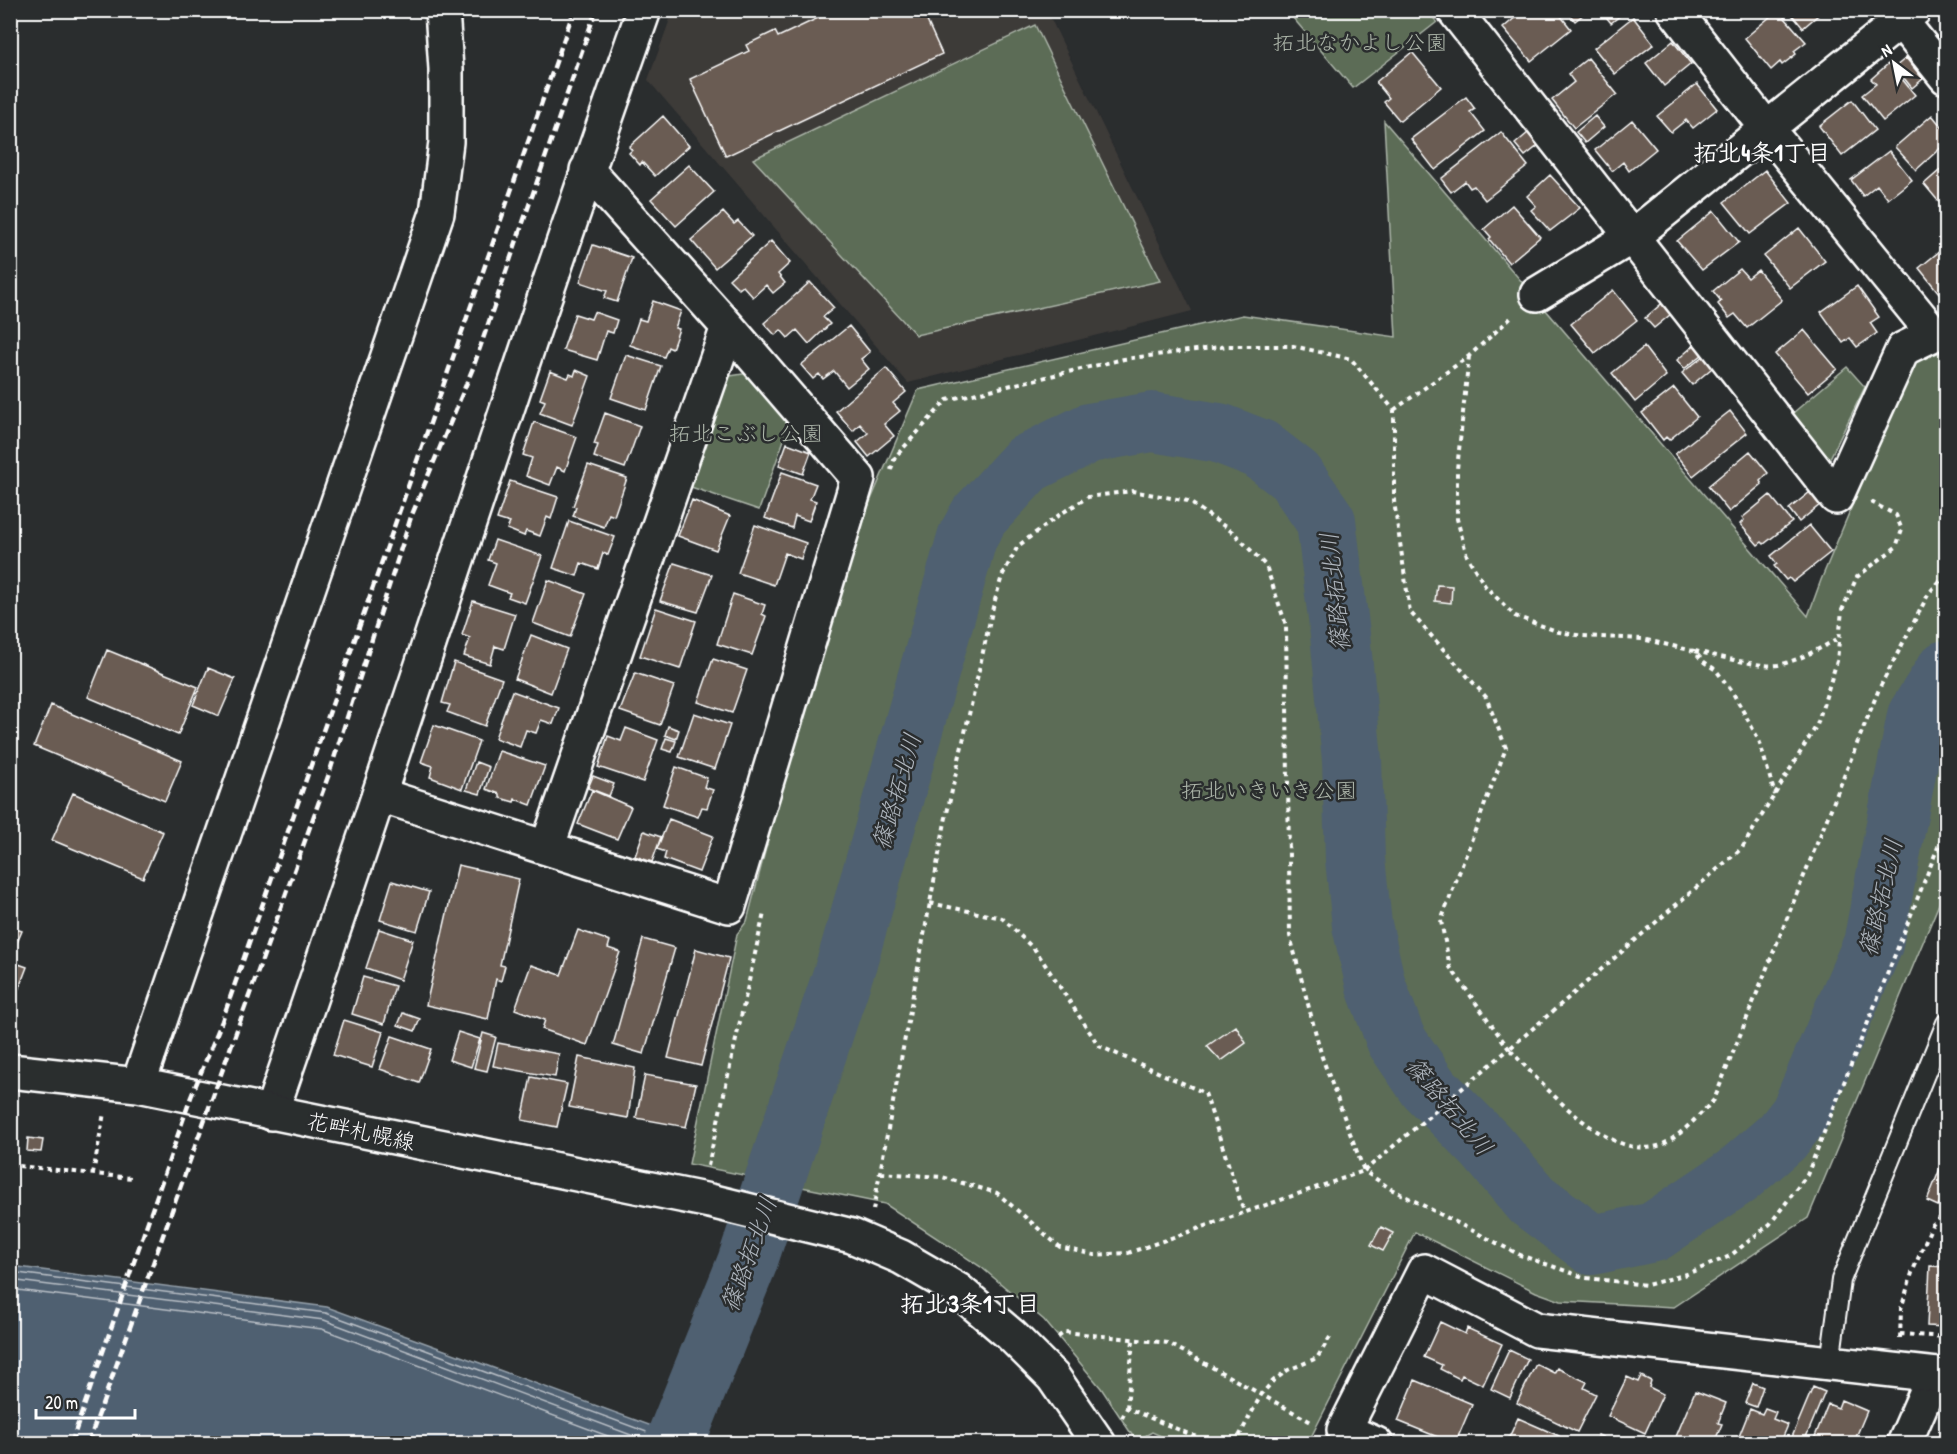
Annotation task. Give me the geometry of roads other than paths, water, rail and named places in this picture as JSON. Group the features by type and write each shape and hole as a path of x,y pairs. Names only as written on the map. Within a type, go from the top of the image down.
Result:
{"street":[{"path":"123,1084 437,213 446,142 447,69 442,10"},
{"path":"271,1113 380,795 587,170 644,10"},
{"path":"1454,10 1836,497 1903,349 1940,331 1767,129 1674,10"},
{"path":"1537,294 1633,236 1767,129 1902,14 1947,77"},
{"path":"380,795 729,906 858,478 728,327 587,170"},
{"path":"547,848 728,327"},
{"name":"花畔札幌線","path":"10,1071 123,1084 271,1113 708,1187 852,1236 901,1257 958,1290 1011,1335 1108,1435"},
{"path":"1376,1443 1344,1430 1424,1271 1537,1330 1940,1376 1904,1443"}],"lane":[{"path":"1830,1363 1841,1280 1947,1023"}],"water":[{"path":"11,1266 327,1307 698,1443 11,1443"}],"waterway":[{"name":"篠路拓北川","path":"674,1444 747,1263 847,962 967,538 979,516 1027,464 1089,433 1152,422 1219,433 1260,449 1295,476 1326,521 1352,760 1355,859 1362,925 1376,986 1396,1040 1428,1087 1486,1146 1532,1200 1592,1245 1654,1232 1737,1176 1782,1137 1800,1114 1873,944 1917,716 1946,670"}],"railway":[{"path":"71,1444 191,1097 222,1021 574,10"},
{"path":"88,1444 330,771 411,517 473,368 596,10"}],"district":[{"name":"拓北4条1丁目","path":"1762,152"},
{"name":"拓北3条1丁目","path":"970,1303"}],"park label":[{"name":"拓北なかよし公園","path":"1360,42"},
{"name":"拓北こぶし公園","path":"746,433"},
{"name":"拓北いきいき公園","path":"1269,790"}]}
